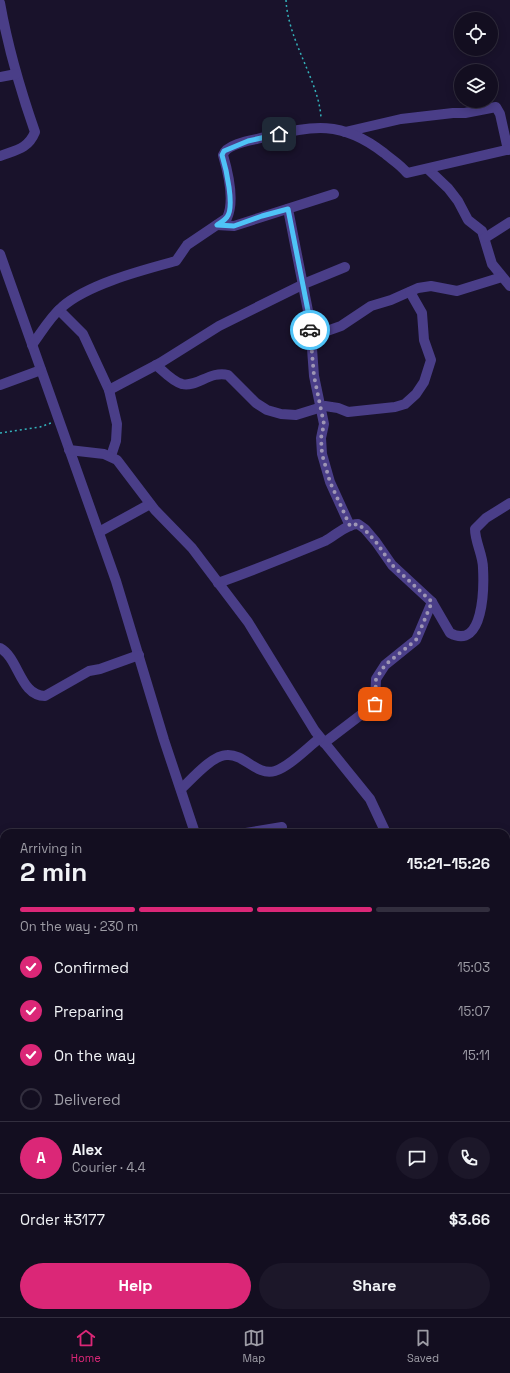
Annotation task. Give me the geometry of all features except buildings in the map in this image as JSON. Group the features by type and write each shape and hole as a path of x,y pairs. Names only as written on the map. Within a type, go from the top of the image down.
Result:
{"street":[{"path":"0,3 8,47 35,132 31,142 24,147 0,156"},
{"path":"0,77 16,74"},
{"path":"32,346 59,310 68,302 88,291 149,268 176,261 187,245 200,234 227,218 230,191 222,155 224,151 248,141 310,127 321,127 345,132 370,142 407,173 509,150 500,114 496,107 465,113 401,119 345,132"},
{"path":"428,169 448,188 458,201 468,220 482,231 492,264 510,286"},
{"path":"217,225 234,226 334,194"},
{"path":"288,209 310,321 314,376 324,424 321,438 322,454 330,482 350,526"},
{"path":"485,238 510,222"},
{"path":"0,254 116,582 194,829"},
{"path":"109,390 156,365 219,326 302,285 345,267"},
{"path":"310,337 341,326 371,306 410,292 431,286 457,291 502,277"},
{"path":"156,365 177,382 184,385 215,375 228,376 256,403 267,410 277,413 296,415 320,407 333,407 348,412 395,407 405,404 416,394 428,375 431,360 424,340 422,314 410,292"},
{"path":"59,310 83,334 109,390 117,424 116,441 111,456"},
{"path":"0,385 41,370"},
{"path":"69,450 111,456 121,464 150,504 192,548 248,622 263,650 285,681 322,740 359,783 370,799 384,829"},
{"path":"218,583 323,542 350,526 358,524 365,530 392,565 432,602 450,633 455,636 465,636 475,628 481,612 483,568 475,529 486,518 510,503"},
{"path":"99,532 150,504"},
{"path":"181,789 204,768 219,757 226,754 232,755 262,771 277,771 375,704 376,679 385,665 416,640 432,602"},
{"path":"0,648 7,651 27,686 39,696 45,696 89,671 100,669 139,655"},
{"path":"270,829 282,827"}],"path":[{"path":"286,0 294,38 321,113 321,127"},
{"path":"0,433 40,427 58,420"}],"way so far":[{"path":"310,330 314,376 324,424 321,438 322,454 329,478 350,526 358,524 362,526 376,542 397,571 419,588 432,602 419,636 409,647 385,665 376,679 375,685 377,695 375,704"}],"route":[{"path":"279,134 248,141 224,151 222,155 230,191 229,214 227,218 217,225 224,227 234,226 288,209 310,321 310,330"}]}
